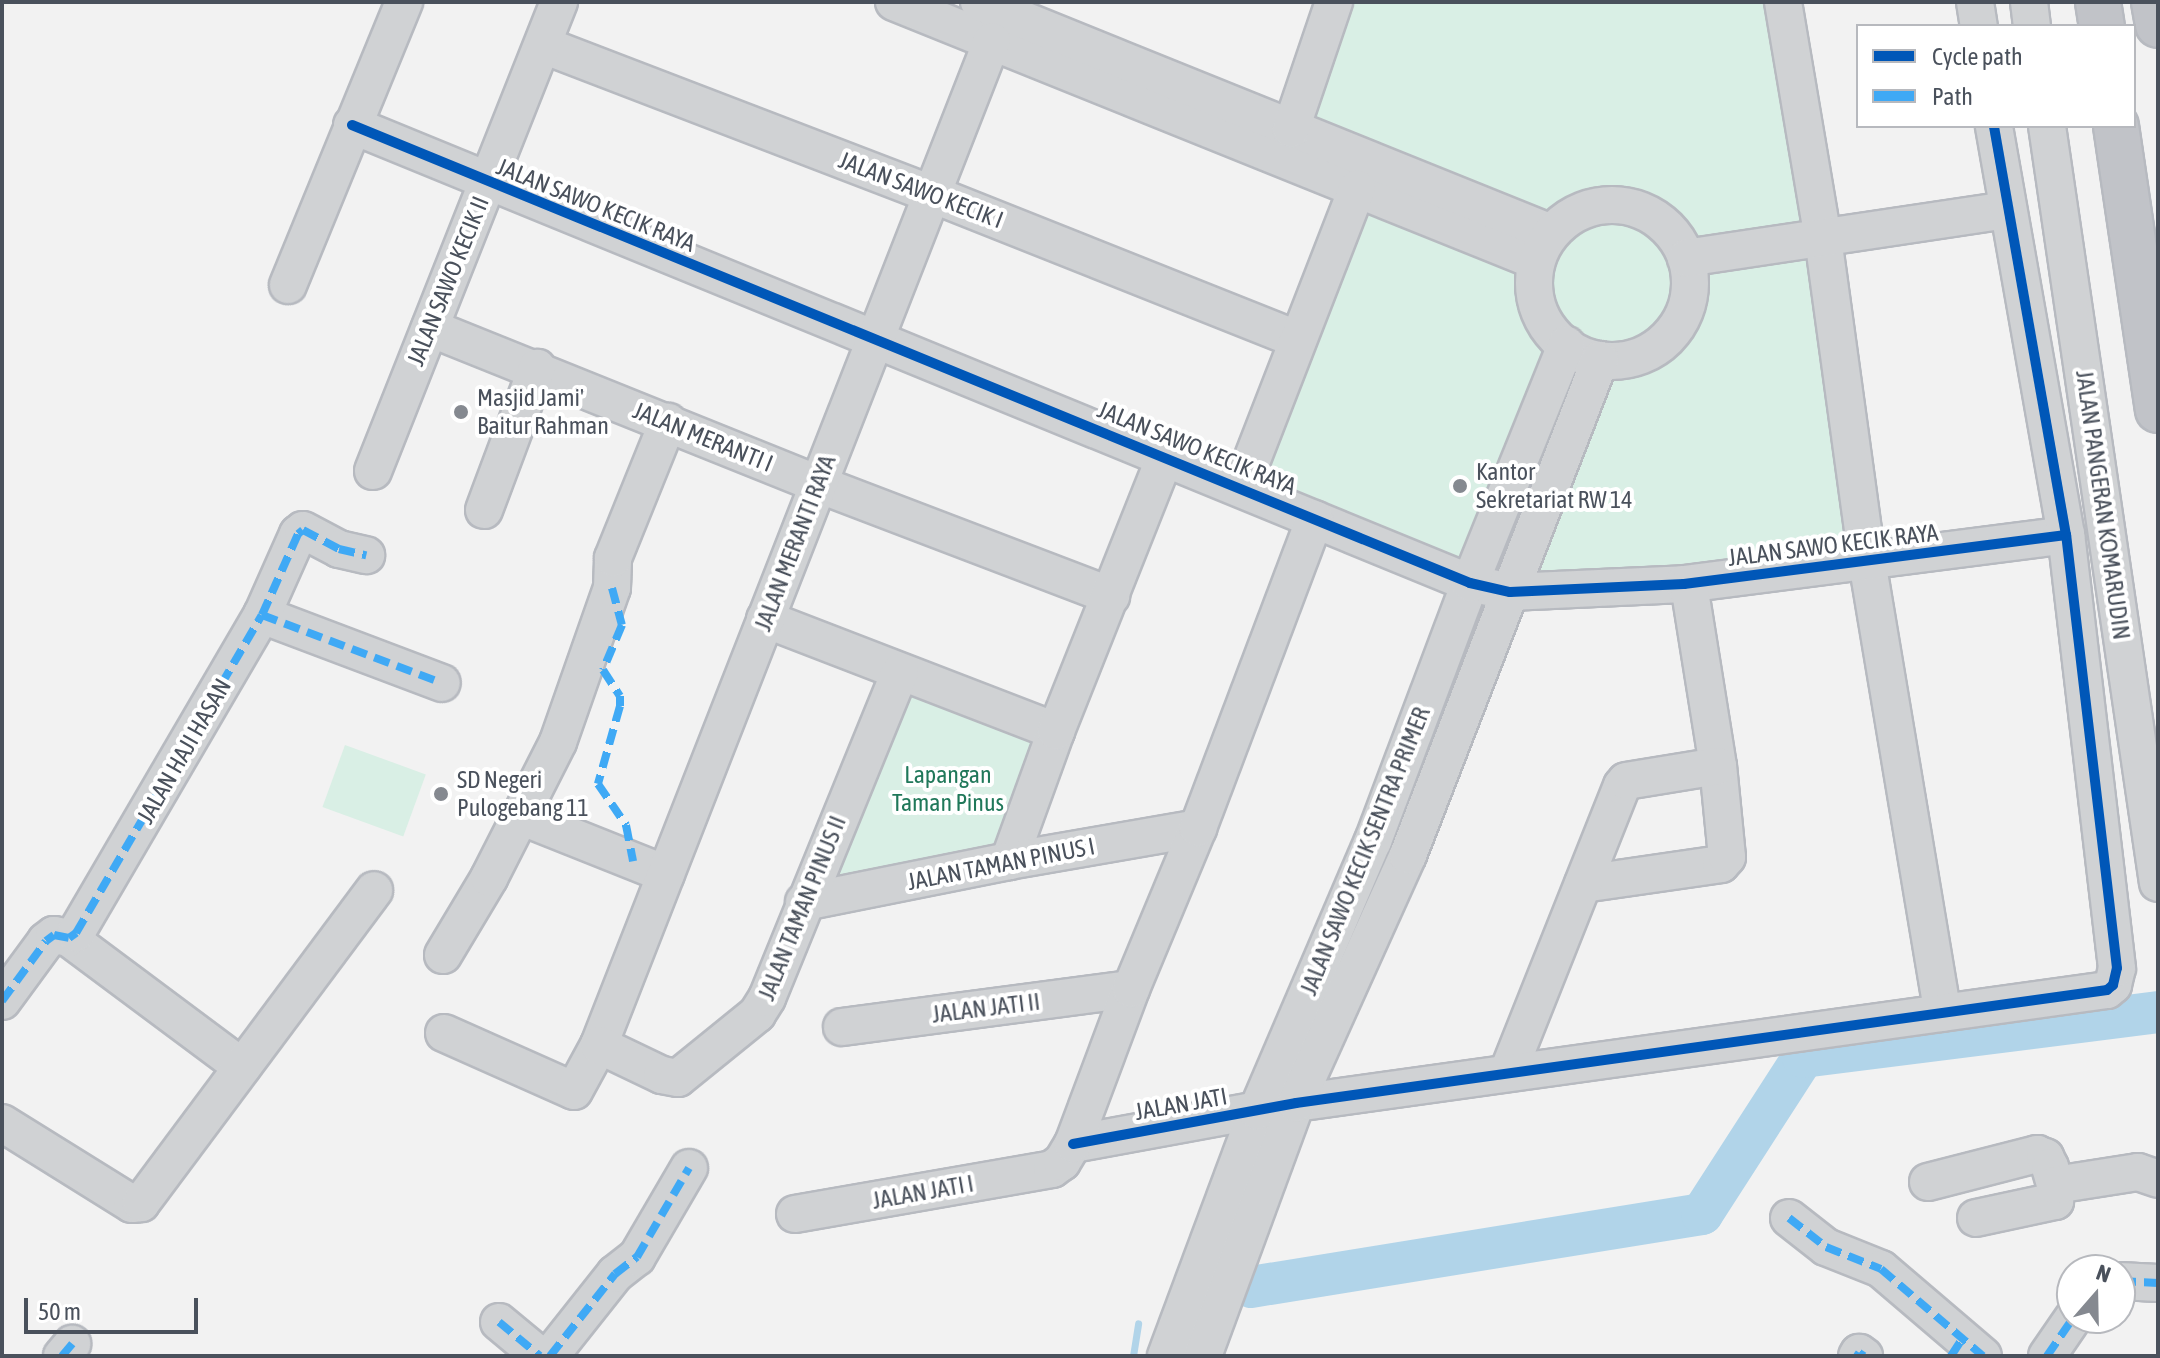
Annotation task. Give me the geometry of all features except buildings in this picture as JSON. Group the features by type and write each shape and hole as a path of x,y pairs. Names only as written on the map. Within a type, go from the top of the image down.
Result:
{"highway":[{"path":"2098,2 2102,24"},
{"path":"2154,2 2158,25"},
{"path":"2116,128 2158,410"}],"street":[{"path":"288,285 404,2"},
{"name":"JALAN SAWO KECIK II","path":"373,471 559,2"},
{"path":"894,2 992,41 1291,129 1543,247"},
{"path":"979,2 1128,80 1357,189 1543,247"},
{"path":"1291,129 1334,2"},
{"path":"1783,2 1823,238 1867,561 1943,1013"},
{"path":"1975,2 1979,24"},
{"path":"2029,2 2032,24"},
{"name":"JALAN MERANTI RAYA","path":"444,1033 574,1091 599,1045 992,41"},
{"name":"JALAN SAWO KECIK I","path":"543,45 932,194 1298,340"},
{"name":"JALAN SAWO KECIK RAYA","path":"352,125 1470,583 1510,592 1689,584 2066,535"},
{"name":"JALAN JATI","path":"1063,1157 1296,1103 2107,990 2115,980 2066,535 1994,128"},
{"name":"JALAN PANGERAN KOMARUDIN","path":"2047,128 2158,883"},
{"path":"1241,488 1357,189"},
{"path":"1622,205 1636,208 1662,223 1686,258 1690,293 1677,326 1651,350 1618,360 1600,360 1566,345 1547,326 1534,293 1543,247 1576,213 1591,207 1622,205"},
{"path":"1686,258 2007,210"},
{"name":"JALAN MERANTI I","path":"430,328 537,368 818,484 1111,596"},
{"name":"JALAN SAWO KECIK SENTRA PRIMER","path":"1166,1356 1257,1111 1373,841 1470,583 1566,345"},
{"name":"JALAN SAWO KECIK SENTRA PRIMER","path":"1203,1356 1296,1103 1408,855 1600,360"},
{"path":"484,510 537,368"},
{"path":"443,955 558,742 612,588 613,558 668,422"},
{"path":"1009,861 1056,731 1165,457"},
{"path":"1063,1157 1198,828 1315,519"},
{"name":"JALAN HAJI HASAN","path":"2,1001 46,941 54,935 69,938 76,933 262,615 298,534 303,530 339,549 366,555"},
{"path":"1583,884 1723,863 1728,853 1718,766 1689,584"},
{"path":"262,615 442,683"},
{"path":"765,619 1056,731"},
{"name":"JALAN TAMAN PINUS II","path":"599,1045 672,1079 678,1078 757,1014 767,998 900,672"},
{"path":"1508,1072 1618,793 1626,781 1718,766"},
{"path":"520,816 666,874"},
{"name":"JALAN TAMAN PINUS I","path":"804,902 1009,861 1198,828"},
{"path":"1373,841 1408,855"},
{"path":"2,1123 132,1204 141,1203 374,890"},
{"path":"69,938 242,1067"},
{"name":"JALAN JATI II","path":"842,1027 1131,989"},
{"path":"1928,1182 2037,1154 2045,1157 2055,1185 2055,1201 1976,1218"},
{"name":"JALAN JATI I","path":"795,1214 1063,1157"},
{"path":"550,1356 615,1274 637,1257 689,1168"},
{"path":"2055,1185 2138,1172 2158,1179"},
{"path":"1789,1218 1826,1247 1881,1269 1966,1350"},
{"path":"2136,1282 2158,1283"},
{"path":"499,1322 540,1356"},
{"path":"2047,1356 2062,1334"},
{"path":"1857,1356 1859,1353 1864,1356"}],"green space":[{"path":"1334,2 1783,2 1867,561 1526,591 1241,488 1367,161 1291,129"},
{"name":"Lapangan Taman Pinus","path":"909,693 1046,734 1009,857 808,903"},
{"path":"345,745 426,774 403,836 322,807"}],"waterway":[{"path":"1251,1287 1702,1214 1803,1057 2158,1012"},
{"path":"1133,1356 1138,1323"}],"marked path":[{"path":"2,1001 46,941 54,935 69,938 76,933 262,615 298,534 303,530 339,549 366,555"},
{"path":"612,588 622,625 603,670 620,696 620,706 598,784 626,825 633,861"},
{"path":"262,615 442,683"},
{"path":"550,1356 615,1274 637,1257 689,1168"},
{"path":"1789,1218 1826,1247 1881,1269 1983,1356"},
{"path":"2136,1282 2158,1283"},
{"path":"499,1322 540,1356"},
{"path":"2047,1356 2062,1334"},
{"path":"1951,1356 1962,1339"},
{"path":"62,1356 72,1344"},
{"path":"1857,1356 1859,1353 1864,1356"}],"cycle path":[{"path":"352,125 1470,583 1510,592 1684,584 2066,535"},
{"path":"1073,1144 1296,1103 2107,990 2113,985 2117,968 2066,535 1994,128"}],"place":[{"name":"Masjid Jami' Baitur Rahman","path":"461,412"},
{"name":"Kantor Sekretariat RW 14","path":"1460,486"},
{"name":"SD Negeri Pulogebang 11","path":"441,794"}]}
